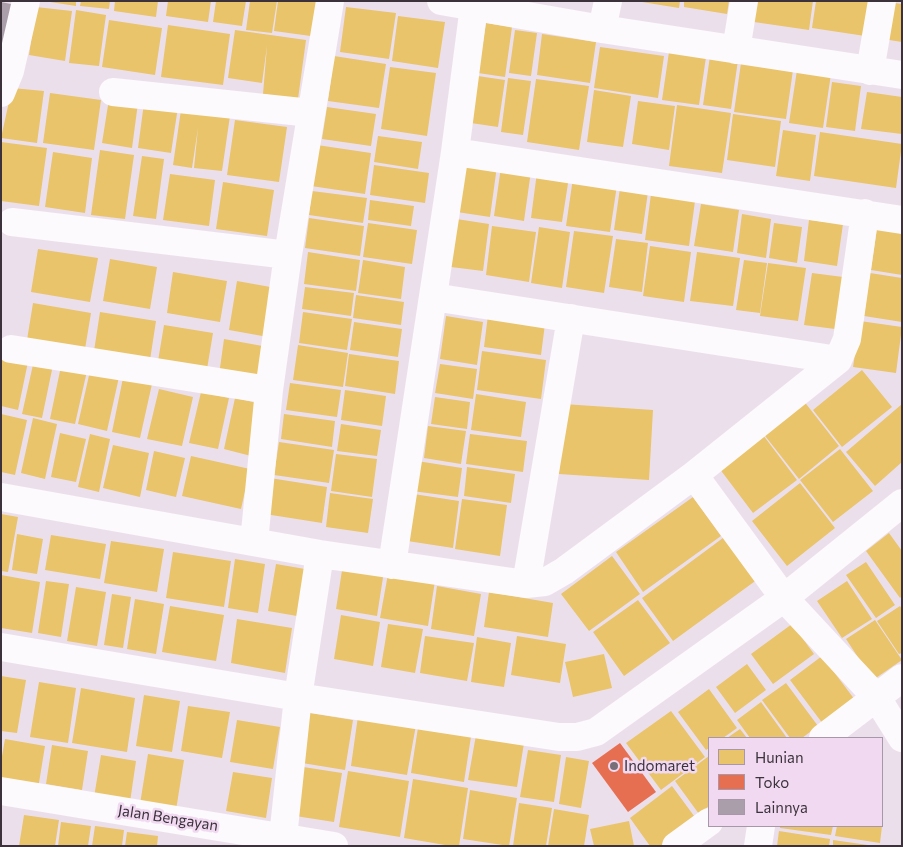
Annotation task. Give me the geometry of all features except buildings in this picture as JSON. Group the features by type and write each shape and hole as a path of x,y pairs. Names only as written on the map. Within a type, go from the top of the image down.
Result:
{"street":[{"path":"1,94 10,71 26,1"},
{"path":"254,542 269,390 288,255 330,1"},
{"path":"441,1 602,29 902,75"},
{"path":"602,29 608,1"},
{"path":"736,50 744,1"},
{"path":"870,71 882,1"},
{"path":"392,565 455,152 474,6"},
{"path":"113,92 311,113"},
{"path":"455,152 902,220"},
{"path":"1,497 320,554 526,584 545,582 564,571 694,475 838,360 846,339 865,213"},
{"path":"12,222 288,255"},
{"path":"433,297 838,360"},
{"path":"526,584 571,318"},
{"path":"11,349 269,390"},
{"path":"694,475 784,598 877,698 902,738"},
{"path":"1,646 298,697 559,737 577,737 596,732 784,598 902,503"},
{"path":"283,837 298,697 320,554"},
{"path":"824,737 902,678"},
{"name":"Jalan Bengayan","path":"1,791 334,846"},
{"path":"676,846 708,823"},
{"path":"758,846 761,827"}],"place":[{"name":"Indomaret","path":"614,766"}]}
